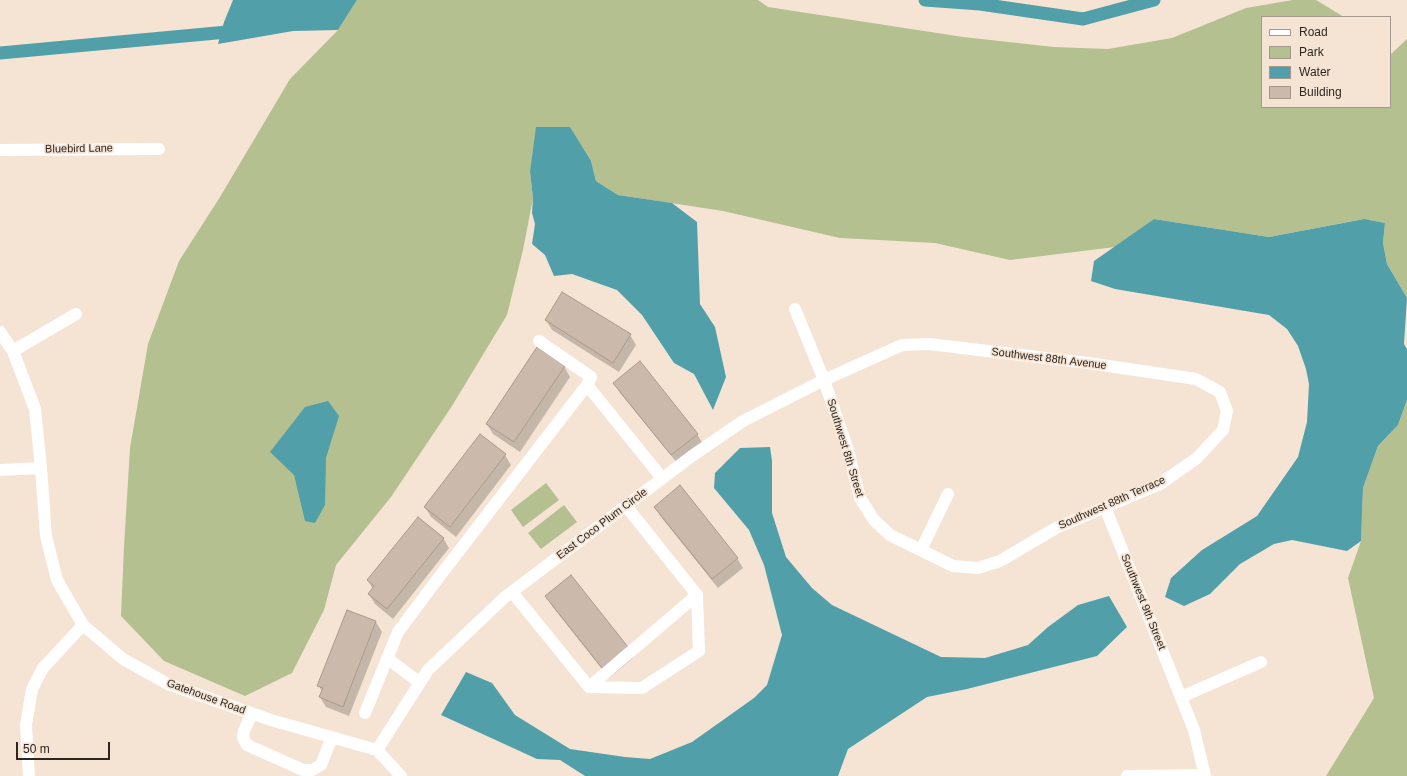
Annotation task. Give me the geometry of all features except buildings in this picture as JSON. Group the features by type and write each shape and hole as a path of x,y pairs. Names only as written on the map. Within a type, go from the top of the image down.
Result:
{"street":[{"name":"Bluebird Lane","path":"0,150 159,149"},
{"name":"Southwest 8th Street","path":"795,309 824,380 847,447 860,498 874,520 890,535 954,566"},
{"path":"13,351 76,314"},
{"name":"Gatehouse Road","path":"0,332 13,351 35,409 46,536 57,580 83,625 122,659 168,684 252,713 377,750"},
{"path":"365,713 398,632 587,385 591,377 539,341"},
{"name":"Southwest 88th Avenue","path":"876,357 902,345 929,344 1088,363 1196,378 1220,392"},
{"name":"East Coco Plum Circle","path":"377,750 428,670 512,592 662,478 743,421 824,380 876,357"},
{"path":"587,385 662,478"},
{"name":"Southwest 88th Terrace","path":"954,566 978,568 1000,561 1056,528 1160,484 1197,458 1223,430 1227,411 1220,392"},
{"path":"0,470 41,468"},
{"path":"921,550 948,494"},
{"path":"512,592 589,687 642,688 699,651 697,595 626,506"},
{"name":"Southwest 9th Street","path":"1105,507 1194,730 1205,776"},
{"path":"589,687 697,595"},
{"path":"29,776 26,725 32,689 42,668 83,625"},
{"path":"387,658 420,684"},
{"path":"1181,697 1261,662"},
{"path":"252,713 244,730 243,737 247,745 303,770 312,770 321,766 332,737"},
{"path":"377,750 401,776"},
{"path":"1127,776 1205,776"}],"green space":[{"path":"357,0 758,0 768,7 963,37 1054,47 1108,49 1172,38 1246,8 1293,0 1316,0 1342,16 1261,16 1261,108 1391,108 1391,54 1407,39 1407,298 1387,264 1383,243 1385,223 1363,219 1269,237 1154,219 1115,247 1010,260 935,243 840,238 723,211 618,195 596,181 591,161 530,172 533,198 523,250 507,315 452,406 391,497 336,565 324,610 292,673 245,696 164,661 121,616 130,448 148,344 179,261 220,197 290,79 338,30"},
{"path":"1407,400 1407,776 1326,776 1374,698 1348,578 1361,541 1363,488 1378,446 1398,425"},
{"path":"546,483 559,500 523,527 511,510"},
{"path":"564,505 577,522 541,549 528,533"}],"water":[{"path":"233,0 357,0 338,30 293,31 218,44 224,22"},
{"path":"536,127 570,127 591,161 596,181 618,195 672,203 697,222 700,304 715,327 726,377 713,410 694,374 674,363 642,315 617,290 572,274 554,276 545,255 532,244 535,224 532,213 533,198 530,172"},
{"path":"1154,219 1269,237 1364,219 1385,223 1383,243 1387,264 1407,298 1404,344 1407,349 1407,400 1398,425 1378,446 1363,488 1361,541 1347,551 1292,540 1274,544 1240,564 1210,594 1184,606 1165,597 1171,578 1202,550 1257,516 1298,457 1307,422 1309,384 1306,369 1298,346 1287,329 1269,315 1115,289 1091,281 1094,261"},
{"path":"328,401 339,416 326,458 325,505 315,523 305,521 294,475 270,452 305,407"},
{"path":"770,447 772,461 772,513 786,557 812,588 832,605 941,657 985,658 1028,645 1048,627 1078,605 1109,596 1127,627 1097,656 967,689 927,697 848,749 838,776 585,776 560,760 537,759 441,715 466,672 492,683 515,715 570,749 650,759 692,742 754,698 767,685 782,635 764,565 749,530 714,488 715,473 740,448"}],"waterway":[{"path":"925,0 980,4 1083,19 1154,0"},
{"path":"0,53 238,31"}]}
